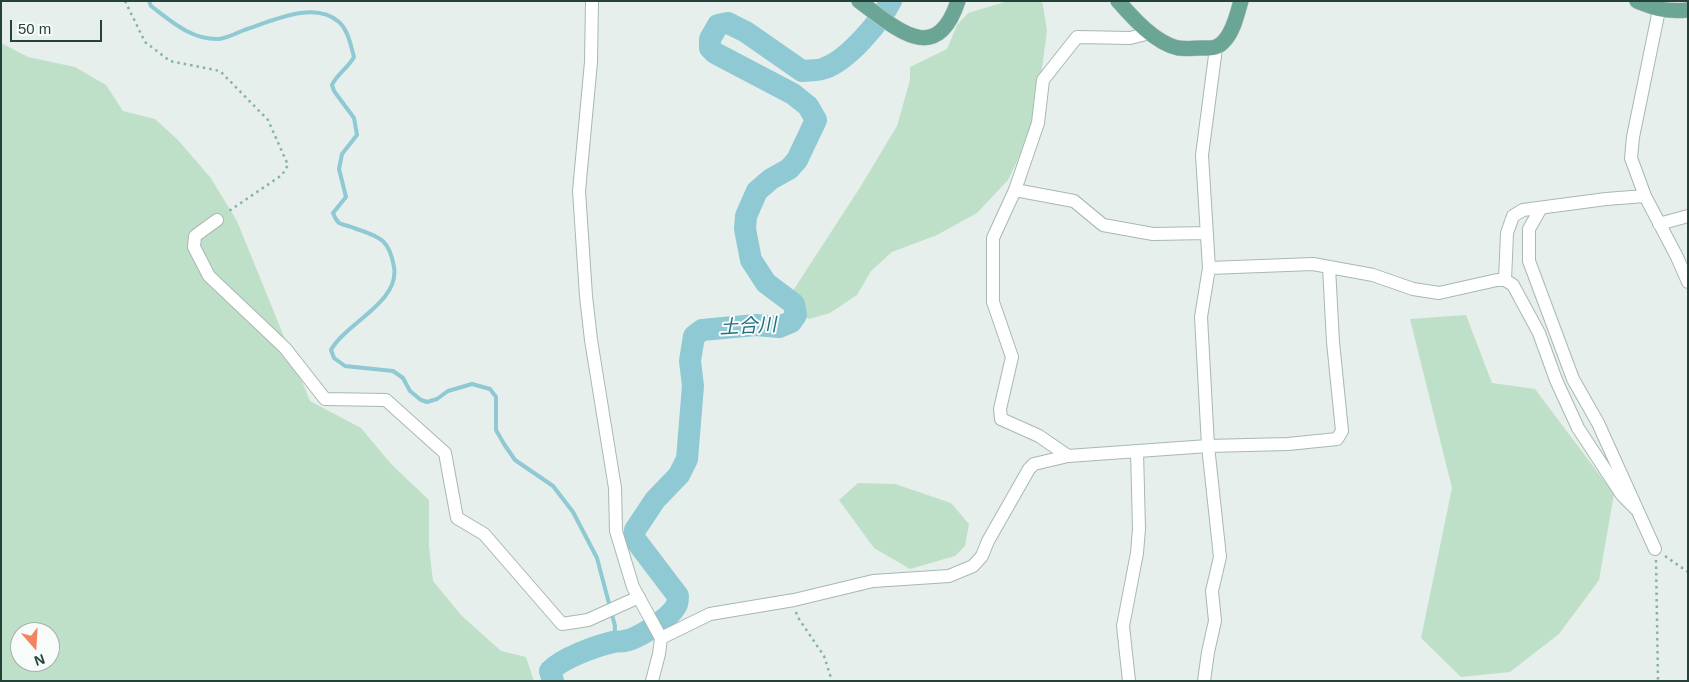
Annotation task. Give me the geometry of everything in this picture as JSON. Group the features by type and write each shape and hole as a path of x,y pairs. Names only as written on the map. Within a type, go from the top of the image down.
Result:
{"main road":[{"path":"859,1 904,32 920,39 941,33 952,20 958,1"},
{"path":"1118,1 1150,33 1178,48 1216,48 1225,41 1232,30 1241,1"},
{"path":"1637,1 1658,10 1671,12 1688,10"}],"street":[{"path":"592,1 591,62 580,191 586,296 591,340 615,488 616,531 633,586 661,638 652,681"},
{"path":"1658,10 1633,137 1631,158 1645,196 1688,282"},
{"path":"1068,456 1039,436 1001,419 1000,409 1012,357 993,302 993,238 1015,190 1038,123 1043,80 1077,37 1130,38 1150,33"},
{"path":"1204,681 1215,621 1212,591 1220,557 1208,446 1201,316 1209,268 1202,155 1216,48"},
{"path":"1015,190 1074,201 1103,225 1153,234 1207,233"},
{"path":"1505,280 1507,233 1513,216 1523,210 1645,196"},
{"path":"1540,208 1529,229 1529,261 1573,379 1598,423 1655,549"},
{"path":"1659,224 1688,216"},
{"path":"217,220 195,236 194,248 210,276 285,348 325,399 386,400 445,453 457,518 484,534 562,624 588,620 639,597"},
{"path":"1209,268 1313,264 1373,275 1439,294 1497,280 1505,280 1514,285 1538,333 1556,380 1578,428 1622,495 1636,509"},
{"path":"661,638 710,614 794,600 873,581 949,576 973,566 982,556 988,540 1034,464 1068,456 1208,446 1288,444 1337,439 1342,431 1333,342 1329,267"},
{"path":"1128,681 1123,626 1137,553 1139,529 1137,451"}],"path":[{"path":"125,1 145,42 170,61 220,72 227,78 268,120 288,165 282,176 217,220"},
{"path":"1655,549 1688,572"},
{"path":"1655,549 1658,681"},
{"path":"794,600 796,616 824,656 832,681"}],"green space":[{"path":"1008,1 1041,1 1047,31 1039,90 1027,140 1008,180 977,213 937,235 892,252 871,271 857,295 830,313 809,319 792,309 794,289 861,186 897,126 910,80 910,67 947,49 957,25 968,13"},
{"path":"1,43 28,57 75,67 106,85 123,111 155,119 178,140 210,177 237,221 310,401 361,428 392,465 429,500 429,547 433,581 461,615 501,651 526,657 534,681 1,681"},
{"path":"1466,315 1492,383 1535,389 1614,494 1599,580 1559,634 1510,672 1461,677 1421,638 1452,488 1410,319"},
{"path":"858,483 895,484 951,503 969,524 965,546 955,556 910,569 874,548 839,500"}],"waterway":[{"path":"149,1 151,6 190,33 209,38 225,38 280,18 305,12 329,16 339,22 345,29 354,57 332,85 334,91 354,118 357,135 342,154 339,169 346,197 333,213 339,223 370,234 386,244 392,257 394,280 381,302 338,340 331,350 334,358 345,366 393,371 403,378 410,391 421,400 427,402 437,399 448,391 472,384 490,389 496,397 496,430 504,444 515,460 553,486 573,512 597,558 615,626 614,641"},
{"name":"土合川","path":"553,681 550,671 555,666 598,646 624,641 637,636 662,621 677,604 678,596 634,538 635,530 655,500 679,475 687,459 693,386 690,361 694,336 702,330 756,325 779,327 791,322 796,315 794,304 766,283 751,260 745,229 746,216 757,191 771,179 789,169 797,160 816,120 808,106 793,94 715,53 710,48 710,39 718,25 728,23 746,32 802,71 820,70 834,64 853,49 879,19 891,1"}]}
